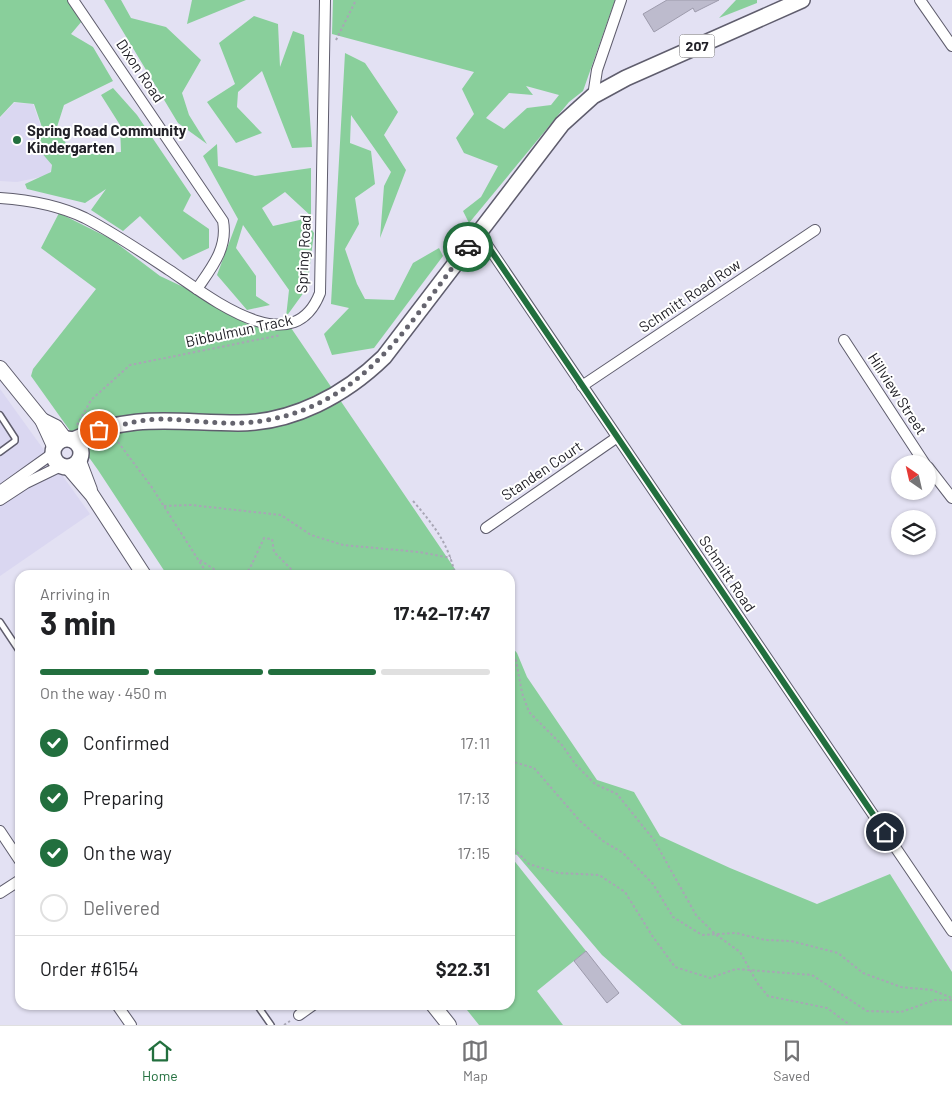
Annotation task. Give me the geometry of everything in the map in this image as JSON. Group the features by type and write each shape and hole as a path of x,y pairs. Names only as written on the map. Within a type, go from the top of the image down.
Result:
{"main road":[{"name":"207","path":"68,451 89,432 130,422 157,419 239,423 258,421 291,414 324,401 354,382 384,356 562,124 593,96 626,78 802,0"}],"street":[{"name":"Dixon Road","path":"73,0 223,221 224,244 218,259 197,289"},
{"name":"Spring Road","path":"0,198 54,205 84,217 237,314 274,324 291,323 301,319 314,307 320,294 325,0"},
{"path":"593,96 597,70 621,0"},
{"path":"920,0 952,46"},
{"name":"Schmitt Road Row","path":"582,386 816,230"},
{"name":"Schmitt Road","path":"479,233 616,438 952,931"},
{"name":"Hillview Street","path":"844,340 919,455"},
{"path":"0,368 68,451 92,495 141,570"},
{"name":"Standen Court","path":"486,528 616,438"},
{"name":"207","path":"0,491 68,451"},
{"name":"207","path":"0,500 68,451"},
{"path":"936,477 952,498"},
{"path":"0,831 15,854"},
{"path":"0,893 15,883"},
{"path":"121,1010 131,1025"},
{"path":"299,1015 306,1010"},
{"path":"437,1010 449,1025"}],"lane":[{"path":"0,415 16,438 15,441 0,452"},
{"path":"0,622 15,644"},
{"path":"260,1010 271,1025"}],"path":[{"path":"332,47 356,0"},
{"name":"Bibbulmun Track","path":"68,451 81,415 90,400 130,365 286,333"},
{"path":"108,428 164,506 205,570"},
{"path":"413,501 438,530 451,558 454,570"},
{"path":"164,506 190,505 281,515 311,534 343,545 419,552 451,558"},
{"path":"248,570 264,538 272,539 274,552 292,570"},
{"path":"198,559 215,570"},
{"path":"515,658 522,693 529,712 562,745 576,765 594,784 617,794 654,840 696,915 715,934 740,952 768,996 827,1008 850,1025"},
{"path":"515,762 534,768 580,821 603,841 623,853 652,884 673,917 702,935 736,933 765,940 791,942 838,953 863,973 900,987 932,990 952,999"},
{"path":"515,850 529,864 558,874 599,876 626,892 653,937 675,967 710,978 736,969 812,975 867,1011 901,1012 935,1000 952,999"}],"shaded area":[{"name":"Spring Road Community Kindergarten","path":"14,103 33,104 43,133 36,136 34,144 52,165 51,171 45,176 17,182 0,181 0,118"},
{"path":"0,389 90,514 0,576"}],"green space":[{"path":"0,0 68,0 82,21 71,34 93,47 113,81 64,105 56,130 75,155 121,152 120,125 101,95 113,88 137,115 191,195 183,211 209,229 209,248 183,260 140,216 123,231 91,210 106,189 85,203 27,189 25,184 51,172 52,165 34,144 36,136 44,133 34,104 14,102 0,117"},
{"path":"104,0 121,0 131,18 166,27 201,60 182,93 189,115 207,144 178,123"},
{"path":"192,0 246,0 187,24"},
{"path":"333,0 615,0 583,91 569,102 469,223 463,211 481,197 498,166 464,153 456,138 474,114 462,89 474,72 332,34","holes":["526,86 559,95 551,105 527,108 504,129 486,118 509,93 533,95"]},
{"path":"736,0 757,0 757,3 719,18"},
{"path":"254,16 278,24 280,67 293,31 304,35 312,147 292,148 262,71 238,92 237,107 262,133 236,143 207,102 235,84 219,43"},
{"path":"345,53 365,63 398,112 384,135 406,170 380,238 384,186 391,172 351,115 350,143 371,151 375,184 355,198 359,224 345,249 357,284 365,299 394,300 413,263 439,248 443,256 374,348 332,355 324,334 349,308 331,304"},
{"path":"217,144 218,166 255,176 311,168 311,216 285,192 262,208 273,226 304,219 314,233 307,288 286,317 289,290 243,225 236,248 256,276 256,296 270,305 247,310 217,275 238,219 203,156"},
{"path":"59,213 111,239 160,276 196,293 247,324 287,322 456,570 164,570 98,470 31,376 33,369 96,289 41,248"},
{"path":"515,651 527,677 597,780 634,792 660,836 730,868 817,904 890,874 952,972 952,1025 682,1025 602,955 515,854"},
{"path":"515,862 586,951 537,991 563,1025 479,1025 467,1010 515,1010"}],"building":[{"path":"667,0 719,0 695,12 693,8 654,32 643,14"},
{"path":"586,951 619,993 607,1003 574,961"}],"way so far":[{"path":"99,430 130,422 157,419 239,423 258,421 291,414 324,401 370,371 384,356 468,247"}],"place":[{"name":"Spring Road Community Kindergarten","path":"17,140"}],"route":[{"path":"468,247 479,233 616,438 885,832"}]}
